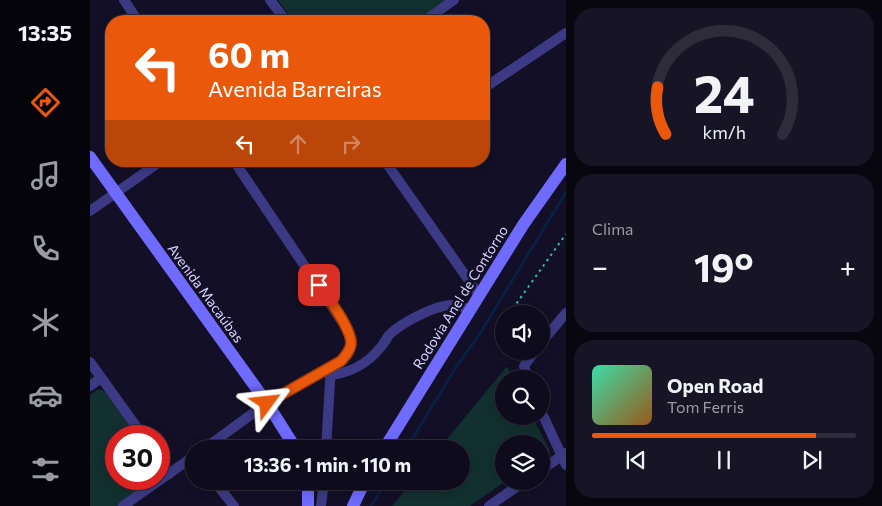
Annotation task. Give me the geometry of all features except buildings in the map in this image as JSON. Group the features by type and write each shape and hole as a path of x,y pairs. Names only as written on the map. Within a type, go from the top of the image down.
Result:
{"street":[{"path":"124,0 134,15"},
{"path":"270,0 281,15"},
{"path":"433,15 454,0"},
{"path":"490,84 566,33"},
{"name":"Avenida Macaúbas","path":"90,157 267,403 290,440"},
{"name":"Rodovia Anel de Contorno","path":"390,440 533,210 566,164"},
{"path":"90,211 152,167"},
{"path":"216,440 267,403 331,370 348,353 351,345 351,338 347,329 238,167"},
{"path":"390,167 480,296"},
{"path":"331,370 342,374 352,370 375,354 390,334 421,316 446,306 455,305 471,310"},
{"path":"550,332 566,313"},
{"path":"90,362 135,425"},
{"path":"327,440 331,370"},
{"path":"90,386 101,378"},
{"path":"548,425 564,458 550,465"},
{"path":"170,473 185,462"},
{"path":"123,506 146,490"},
{"path":"221,490 234,506"},
{"path":"308,490 308,506"},
{"path":"321,506 323,490"},
{"path":"353,506 361,490"},
{"path":"489,506 512,490"}],"path":[{"path":"515,305 566,234"}],"green space":[{"path":"278,0 452,0 430,15 289,15"},
{"path":"495,381 495,425 537,425 542,435 495,435 495,489 470,506 392,506 405,490 470,490 470,440 446,440"},
{"path":"97,390 102,390 106,393 129,425 105,425 105,490 143,490 120,506 90,506 90,395"}],"waterway":[{"path":"412,440 458,364 479,335 566,192"},
{"path":"371,506 381,490"}],"route":[{"path":"267,403 341,361 348,353 351,338 319,285"}]}
